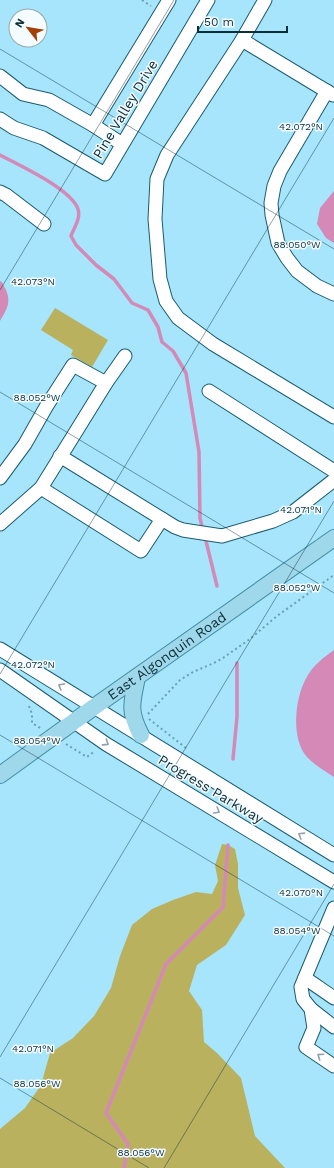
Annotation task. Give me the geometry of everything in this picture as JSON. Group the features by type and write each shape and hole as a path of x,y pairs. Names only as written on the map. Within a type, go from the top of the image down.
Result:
{"main road":[{"name":"East Algonquin Road","path":"0,775 94,706 334,538"},
{"path":"137,677 131,706 134,723 141,735"}],"street":[{"name":"Pine Valley Drive","path":"0,76 23,94 49,100 93,125 169,0"},
{"name":"Pine Valley Drive","path":"0,119 14,128 43,138 104,174 208,0"},
{"path":"265,0 242,40 166,155 157,179 155,219 160,279 166,301 178,318 213,344 334,417"},
{"path":"242,40 330,93 280,171 274,186 271,203 278,243 287,258 297,271 317,286 334,294"},
{"path":"93,125 122,144"},
{"path":"0,192 44,224"},
{"path":"0,524 41,488 106,382 125,356"},
{"path":"0,478 25,444 46,407 73,365 106,382"},
{"path":"209,391 334,471"},
{"path":"60,456 162,519 183,530 222,536 273,521 293,512 334,480"},
{"path":"41,488 141,551 162,519"},
{"name":"Progress Parkway","path":"0,649 334,855"},
{"name":"Progress Parkway","path":"0,670 106,744 334,882"},
{"path":"334,908 301,986 302,999 334,1027"},
{"path":"305,978 334,998"},
{"path":"312,1009 314,1028 306,1047 334,1066"}],"path":[{"path":"146,716 180,680 193,672 223,658 250,639 277,616 334,575"},
{"path":"29,705 32,714 32,723"}],"shaded area":[{"path":"334,191 334,243 326,238 317,224 320,208"},
{"path":"0,281 3,283 7,293 8,305 0,321"},
{"path":"55,308 108,340 92,367 71,355 73,350 41,330"},
{"path":"334,650 334,777 313,763 302,749 296,728 296,716 300,694 308,675 320,661"},
{"path":"222,844 228,845 235,849 238,864 238,888 245,915 226,945 197,965 189,991 202,1010 204,1042 241,1078 255,1136 285,1168 0,1168 0,1129 25,1108 41,1085 50,1053 73,1038 94,1016 111,988 120,956 132,925 152,909 173,900 196,892 212,894 218,881 215,865"}],"waterway":[{"path":"0,155 44,178 73,201 79,212 79,216 71,236 76,245 96,265 114,279 132,303 148,310 158,327 162,342 173,351 186,373 199,452 200,518 203,531"},
{"path":"205,537 217,586"},
{"path":"233,759 237,717 237,663"},
{"path":"124,1168 128,1144 106,1113 166,964 223,907 228,845"}]}
